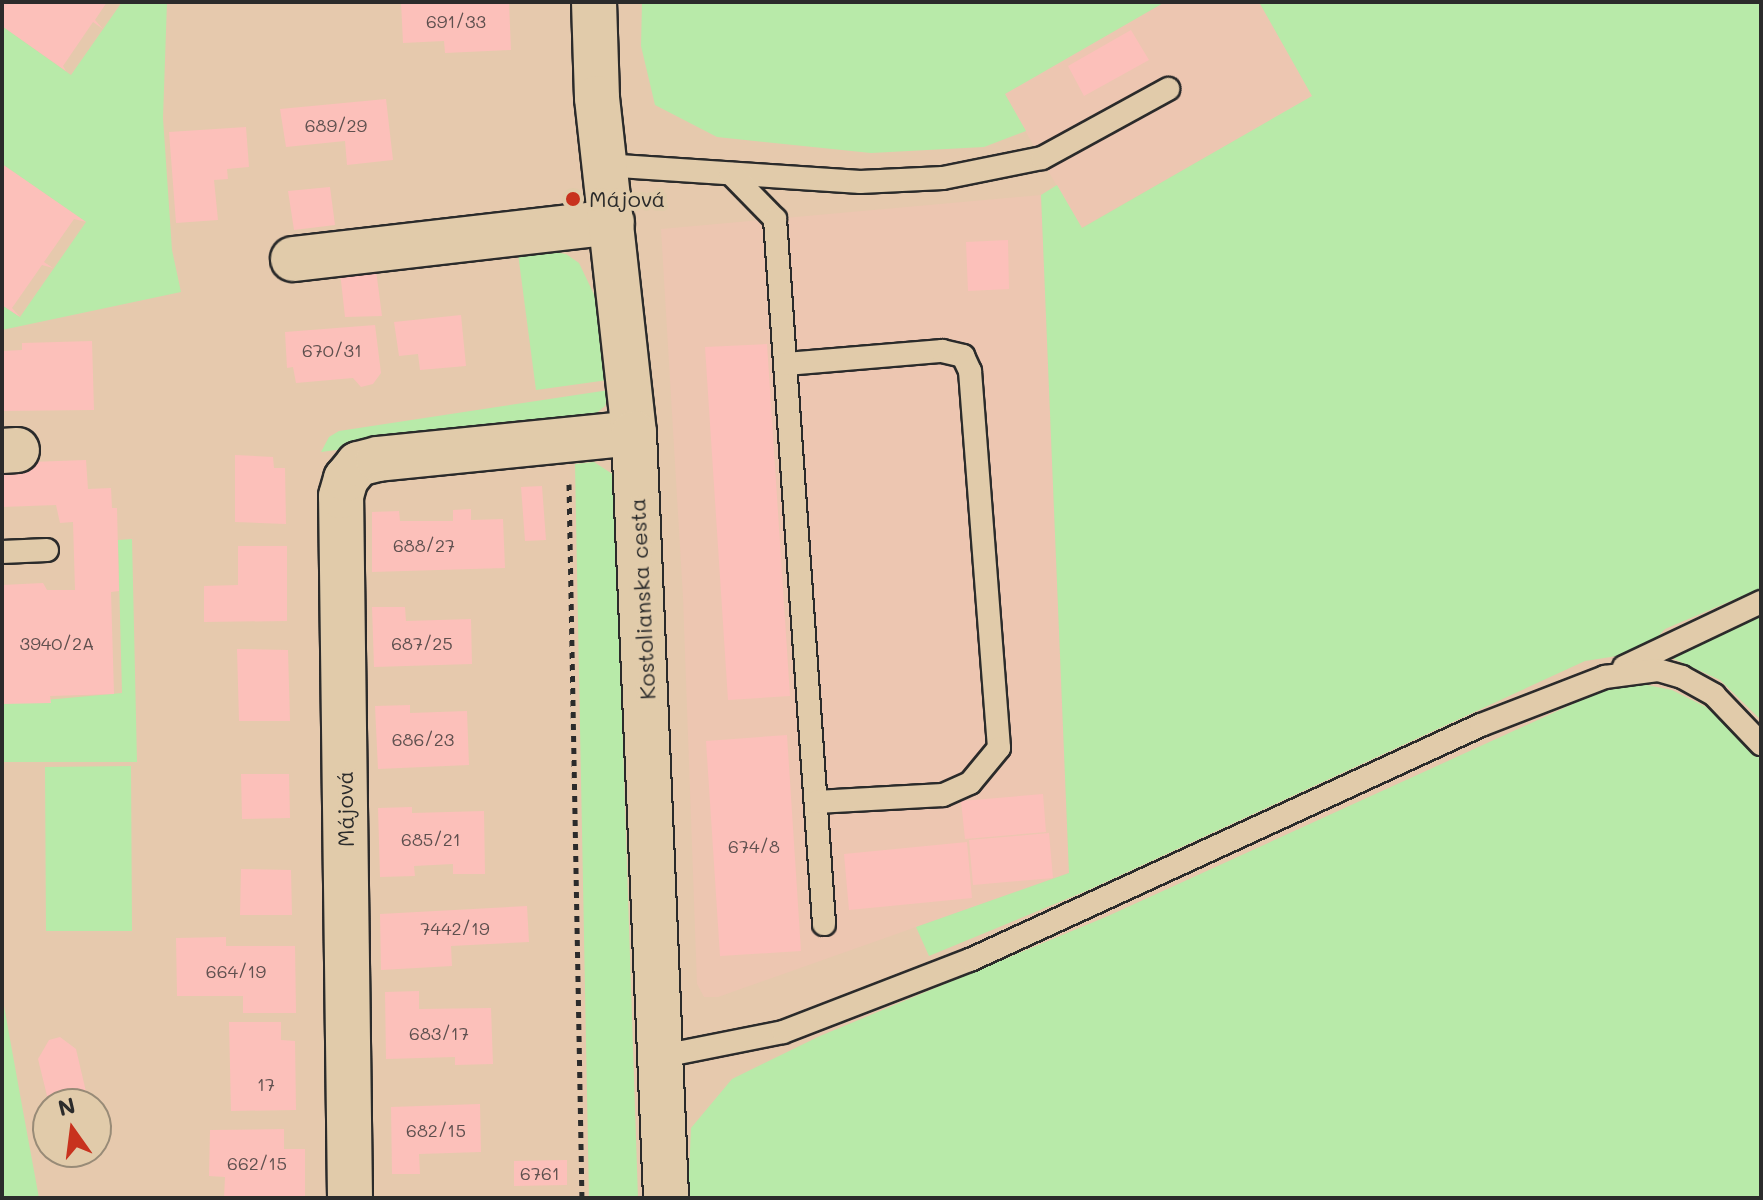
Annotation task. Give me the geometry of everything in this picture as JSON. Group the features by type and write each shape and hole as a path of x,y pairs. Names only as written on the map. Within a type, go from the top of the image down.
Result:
{"street":[{"name":"Kostolianska cesta","path":"594,2 604,165 634,433 663,1056 666,1198"},
{"path":"293,259 612,222"},
{"name":"Májová","path":"350,1198 341,496 358,464 378,459 634,433"}],"lane":[{"path":"604,165 860,182 943,178 1021,165 1073,144 1168,89"},
{"path":"731,174 775,219 824,924"},
{"path":"786,364 942,351 963,356 970,371 999,748 970,783 943,795 816,802"},
{"path":"2,552 47,550"},
{"path":"663,1056 783,1032 970,960 1495,719 1605,677 1761,602"},
{"path":"1605,677 1658,670 1682,677 1714,695 1761,744"}],"path":[{"path":"569,439 582,1198"}],"shaded area":[{"path":"1165,2 1259,2 1313,96 1081,228 1004,94"},
{"path":"1041,195 1069,873 718,997 704,997 697,984 683,597 661,229"}],"green space":[{"path":"122,2 167,2 163,118 172,250 181,292 2,330 2,305 20,317 86,222 2,164 2,26 71,75"},
{"path":"642,2 1165,2 1005,94 1026,131 984,147 871,153 717,137 655,105 641,46"},
{"path":"1259,2 1761,2 1761,588 1665,629 1643,652 1585,661 1086,891 929,956 916,927 1069,873 1041,195 1057,185 1082,228 1312,96"},
{"path":"517,246 566,254 579,263 599,305 608,380 536,390"},
{"path":"609,390 605,406 593,416 321,452 329,437 339,431"},
{"path":"594,462 614,475 638,1198 589,1198 575,464"},
{"path":"132,539 137,762 2,762 2,704 122,693 118,540"},
{"path":"1761,614 1761,720 1720,680 1670,657"},
{"path":"1637,683 1672,690 1706,707 1761,758 1761,1198 688,1198 691,1128 732,1079 820,1036 1108,916 1610,687"},
{"path":"131,766 132,931 46,931 45,767"},
{"path":"2,995 39,1198 2,1198"}],"building":[{"path":"2,2 107,2 95,20 103,29 93,22 63,66 66,71 2,26"},
{"path":"401,2 509,2 511,50 445,53 444,41 403,43"},
{"path":"1131,30 1149,60 1084,96 1068,66"},
{"path":"386,99 393,160 347,165 345,141 286,147 280,109"},
{"path":"246,127 249,167 227,169 228,179 214,180 218,220 176,223 169,132"},
{"path":"2,164 86,222 74,219 44,262 53,268 42,265 12,308 20,317 2,305"},
{"path":"330,187 335,225 294,230 288,191"},
{"path":"1008,240 1009,289 968,291 966,242"},
{"path":"376,270 382,316 345,317 340,272"},
{"path":"461,315 466,366 420,370 418,354 399,356 394,322"},
{"path":"375,325 381,373 373,384 361,387 353,378 296,383 293,367 287,368 285,332"},
{"path":"92,341 94,410 2,411 2,351 22,350 22,343"},
{"path":"767,344 790,696 728,700 705,347"},
{"path":"235,455 273,457 274,468 285,468 286,524 235,522"},
{"path":"86,460 88,489 111,488 112,508 117,508 119,591 111,592 114,694 50,696 51,703 2,704 2,585 43,583 47,590 75,590 73,522 60,523 56,505 2,507 2,463"},
{"path":"542,486 546,540 525,541 521,487"},
{"path":"471,509 471,520 503,519 505,568 372,572 372,512 399,511 400,521 453,521 453,510"},
{"path":"238,546 287,546 287,621 204,622 204,586 238,585"},
{"path":"372,607 405,607 406,621 471,619 472,664 374,667"},
{"path":"237,649 288,650 290,721 239,721"},
{"path":"410,705 410,713 467,711 469,765 378,769 375,706"},
{"path":"787,735 801,951 720,956 706,741"},
{"path":"241,774 289,774 290,818 242,819"},
{"path":"1043,794 1046,832 965,839 961,801"},
{"path":"412,807 412,813 484,811 485,874 453,874 453,864 414,866 415,876 380,877 378,808"},
{"path":"1049,833 1053,878 973,885 969,840"},
{"path":"967,842 972,898 849,910 844,854"},
{"path":"241,869 291,870 292,915 240,915"},
{"path":"527,906 529,942 451,946 452,966 381,970 380,914"},
{"path":"226,937 226,946 295,946 296,1013 243,1013 243,996 177,996 176,938"},
{"path":"419,991 419,1009 491,1008 493,1064 455,1065 455,1057 386,1059 385,992"},
{"path":"229,1022 281,1022 281,1040 295,1041 296,1110 231,1111"},
{"path":"60,1037 76,1049 85,1088 45,1088 38,1059 49,1040"},
{"path":"480,1104 481,1152 419,1154 420,1174 392,1174 391,1107"},
{"path":"284,1129 284,1149 305,1149 305,1198 224,1198 225,1177 209,1176 210,1130"},
{"path":"567,1160 567,1185 514,1186 514,1161"}],"place":[{"name":"Májová","path":"573,199"}]}
